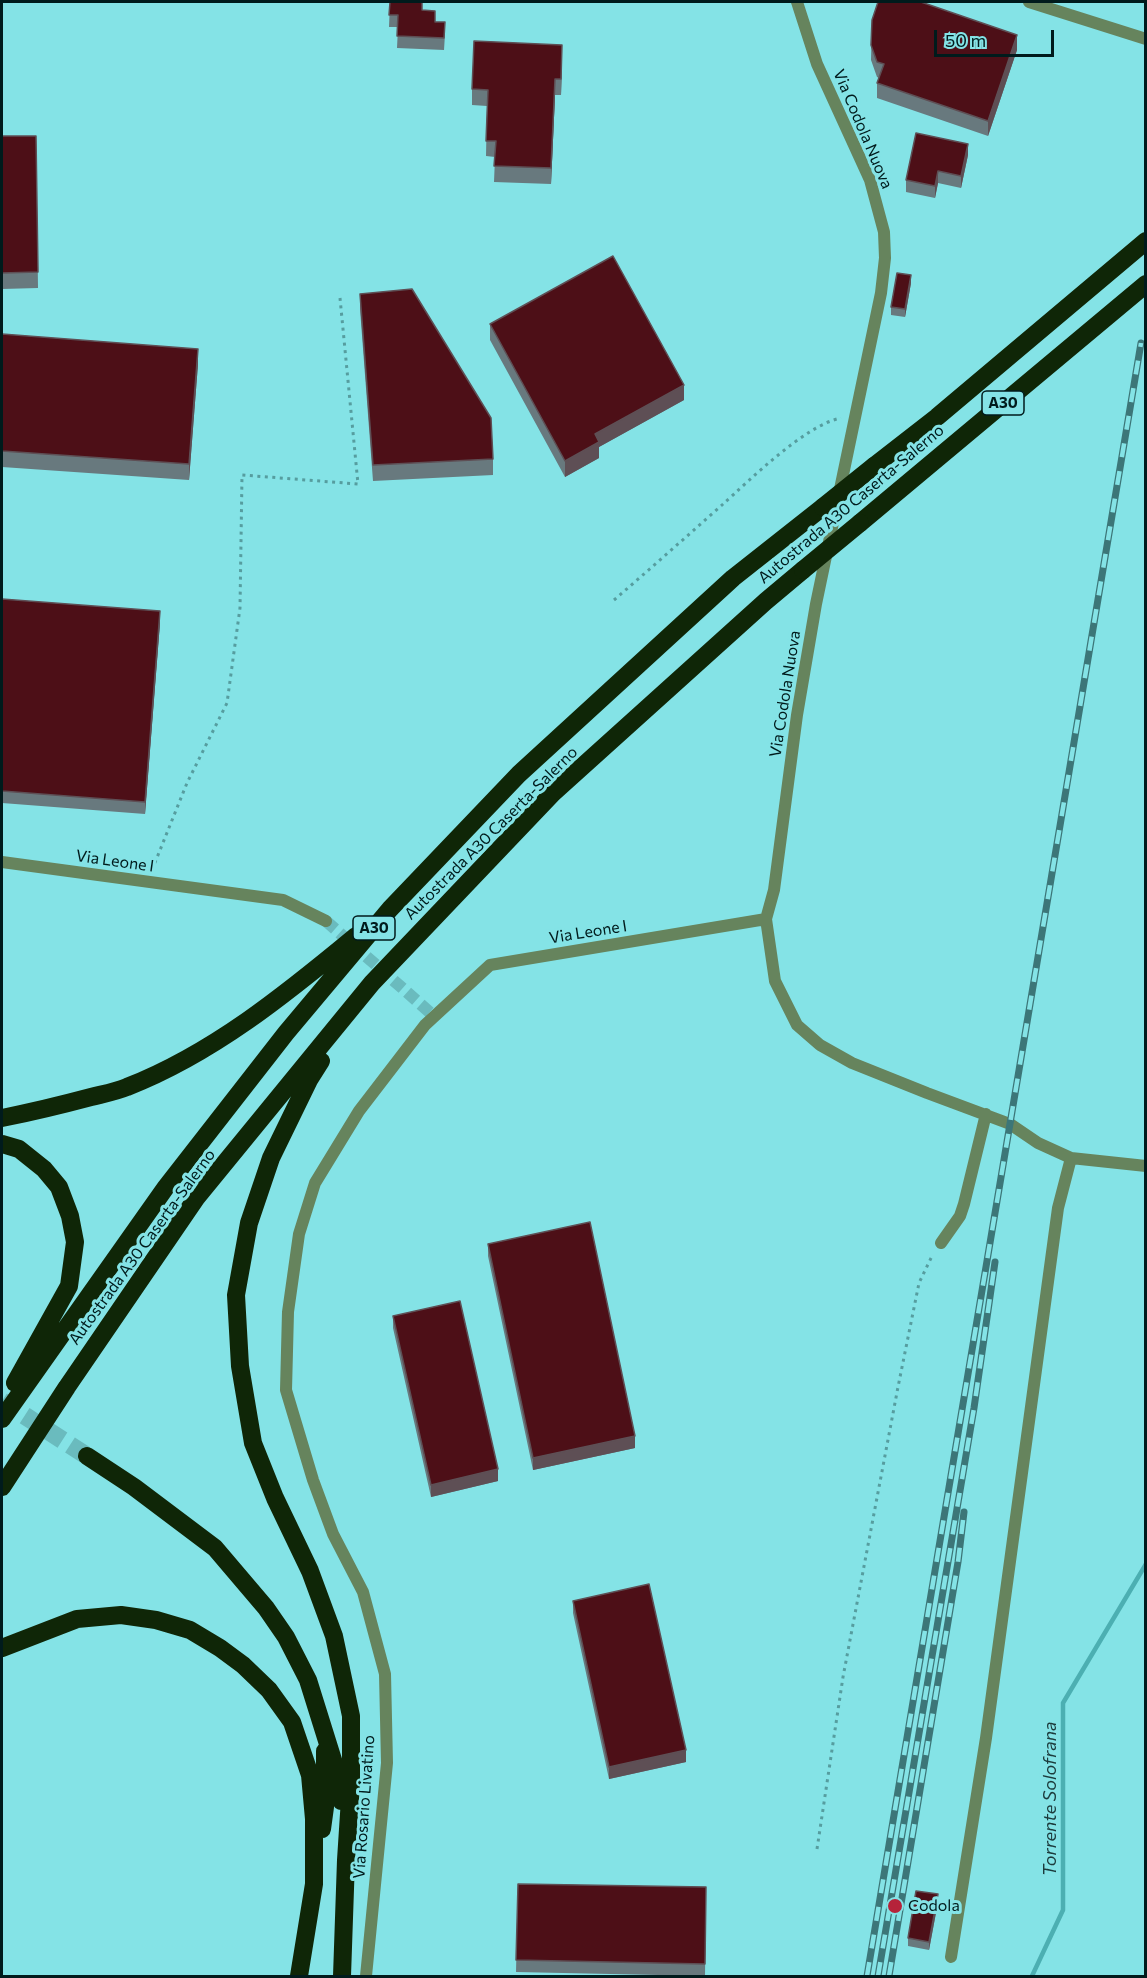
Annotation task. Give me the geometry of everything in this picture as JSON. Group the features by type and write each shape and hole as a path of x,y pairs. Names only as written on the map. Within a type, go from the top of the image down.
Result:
{"highway":[{"name":"Autostrada A30 Caserta-Salerno","path":"2,1419 166,1187 286,1033 390,909 519,774 733,578 937,417 1146,241"},
{"name":"Autostrada A30 Caserta-Salerno","path":"2,1487 67,1387 197,1197 372,984 553,793 766,601 1146,284"},
{"path":"2,1118 52,1108 124,1088 175,1066 237,1026 307,976 390,909"},
{"path":"342,1977 351,1783 351,1716 334,1636 310,1571 274,1498 252,1443 240,1366 236,1295 249,1223 271,1158 309,1080 372,984"},
{"path":"2,1144 19,1149 44,1169 59,1188 70,1216 75,1242 69,1286 2,1408"},
{"path":"87,1456 187,1525 215,1548 246,1583 286,1637 308,1680 338,1776 346,1860"},
{"path":"2,1648 77,1619 121,1615 156,1620 190,1630 243,1665 269,1690 292,1722 310,1775 314,1819 314,1884"},
{"path":"299,1977 325,1807 325,1735"}],"street":[{"name":"Via Codola Nuova","path":"797,2 817,64 870,180 884,232 885,258 881,293 802,681 774,890 766,919 775,981 797,1025 820,1045 852,1063 927,1094 1010,1124 1038,1143 1071,1158 1146,1166"},
{"path":"1029,2 1146,39"},
{"name":"Via Leone I","path":"2,862 283,900 326,921"},
{"name":"Via Leone I","path":"435,1016 490,965 766,919"},
{"name":"Via Rosario Livatino","path":"366,1977 387,1763 385,1674 363,1592 333,1534 312,1480 286,1390 288,1312 299,1234 315,1183 359,1111 424,1025 435,1016"},
{"path":"941,1243 960,1216 986,1114"},
{"path":"951,1957 986,1738 1058,1208 1071,1158"}],"path":[{"path":"147,882 187,783 227,703 240,608 243,475 358,484 340,298"},
{"path":"614,600 804,435 835,420 855,416"},
{"path":"817,1849 843,1677 919,1283 927,1263 941,1243"}],"building":[{"path":"390,2 422,2 422,10 435,11 435,22 445,22 444,38 397,36 398,15 389,15"},
{"path":"878,2 921,2 1017,35 988,121 877,83 884,64 877,62 871,45 872,20"},
{"path":"474,41 562,45 561,79 555,79 551,168 494,166 496,141 486,141 488,90 472,89"},
{"path":"916,133 968,144 961,176 938,171 935,186 906,180"},
{"path":"2,136 36,136 38,272 2,273"},
{"path":"613,256 684,385 595,434 599,442 565,461 490,324"},
{"path":"897,273 911,275 905,309 891,307"},
{"path":"412,289 491,418 493,459 373,465 360,294"},
{"path":"2,334 198,349 189,464 2,451"},
{"path":"2,599 160,611 145,802 2,791"},
{"path":"590,1222 635,1436 533,1458 488,1244"},
{"path":"460,1301 498,1469 431,1485 393,1316"},
{"path":"649,1584 686,1750 609,1767 573,1601"},
{"path":"518,1884 706,1887 705,1964 516,1960"},
{"name":"Codola","path":"916,1891 938,1894 929,1942 908,1938"}],"waterway":[{"name":"Torrente Solofrana","path":"1032,1976 1063,1910 1063,1703 1146,1564"}],"tunnel":[{"path":"326,921 434,1016"},
{"path":"2,1401 87,1456"}],"railway":[{"path":"867,1976 1141,343"},
{"path":"878,1976 974,1408 995,1262"},
{"path":"889,1976 958,1562 964,1512"}],"place":[{"name":"Codola","path":"895,1906"}]}
